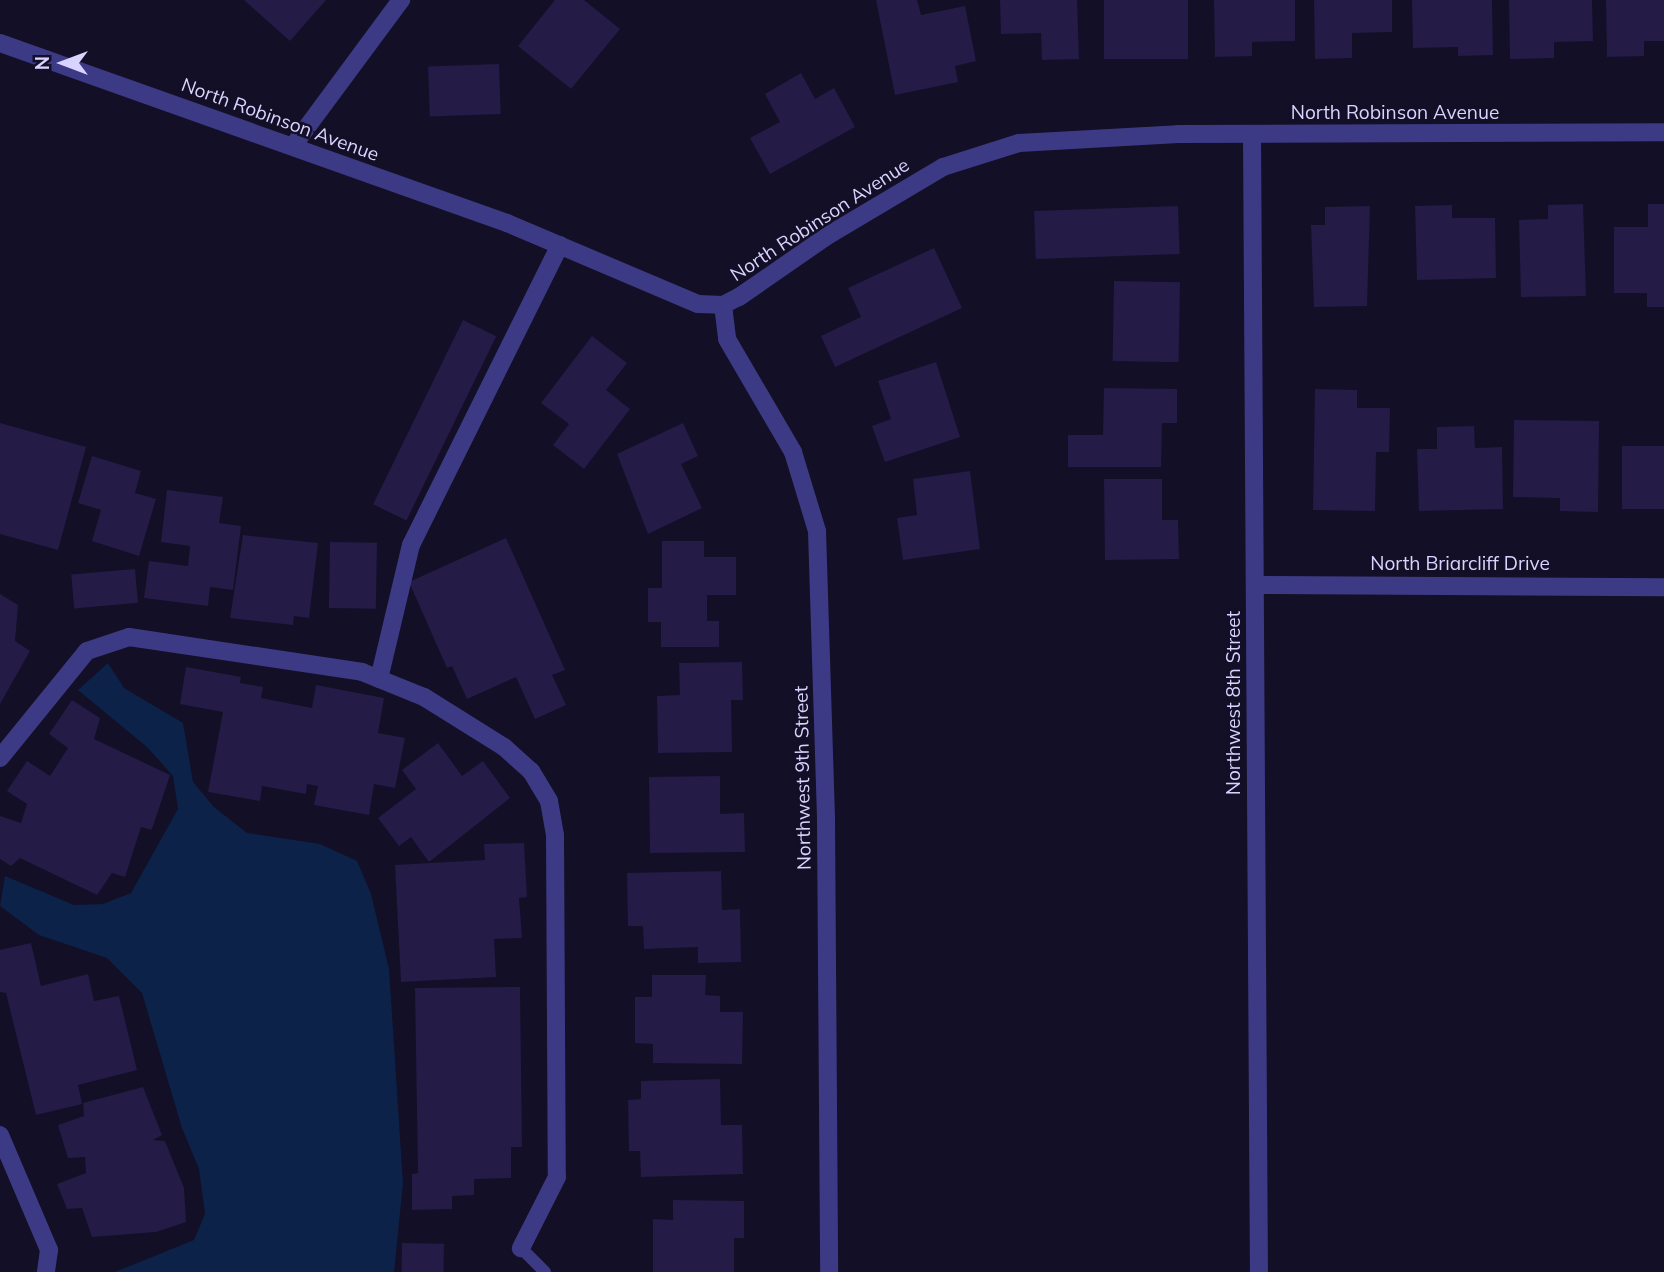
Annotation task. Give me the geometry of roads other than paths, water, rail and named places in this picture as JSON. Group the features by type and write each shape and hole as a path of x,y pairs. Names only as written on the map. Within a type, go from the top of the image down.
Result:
{"street":[{"path":"293,146 401,0"},
{"name":"North Robinson Avenue","path":"0,43 293,146 560,245 678,298 723,305 943,167 1018,143 1078,137 1664,132"},
{"name":"Northwest 8th Street","path":"1252,135 1259,1272"},
{"path":"379,679 411,545 560,245"},
{"name":"Northwest 9th Street","path":"723,305 727,339 793,452 817,531 826,819 829,1272"},
{"name":"North Briarcliff Drive","path":"1255,585 1664,586"},
{"path":"0,758 87,651 129,637 362,672 424,697 503,747 531,771 549,801 555,835 557,1177 521,1248"},
{"path":"0,1135 48,1251 46,1272"}],"lane":[{"path":"521,1248 545,1272"}],"water":[{"path":"108,663 124,688 183,723 193,782 214,807 247,833 320,844 357,861 371,894 389,969 403,1183 394,1272 115,1272 194,1240 205,1214 199,1169 182,1128 142,993 107,958 39,935 0,906 5,876 74,905 103,904 131,893 178,809 173,776 147,747 78,690"}]}
